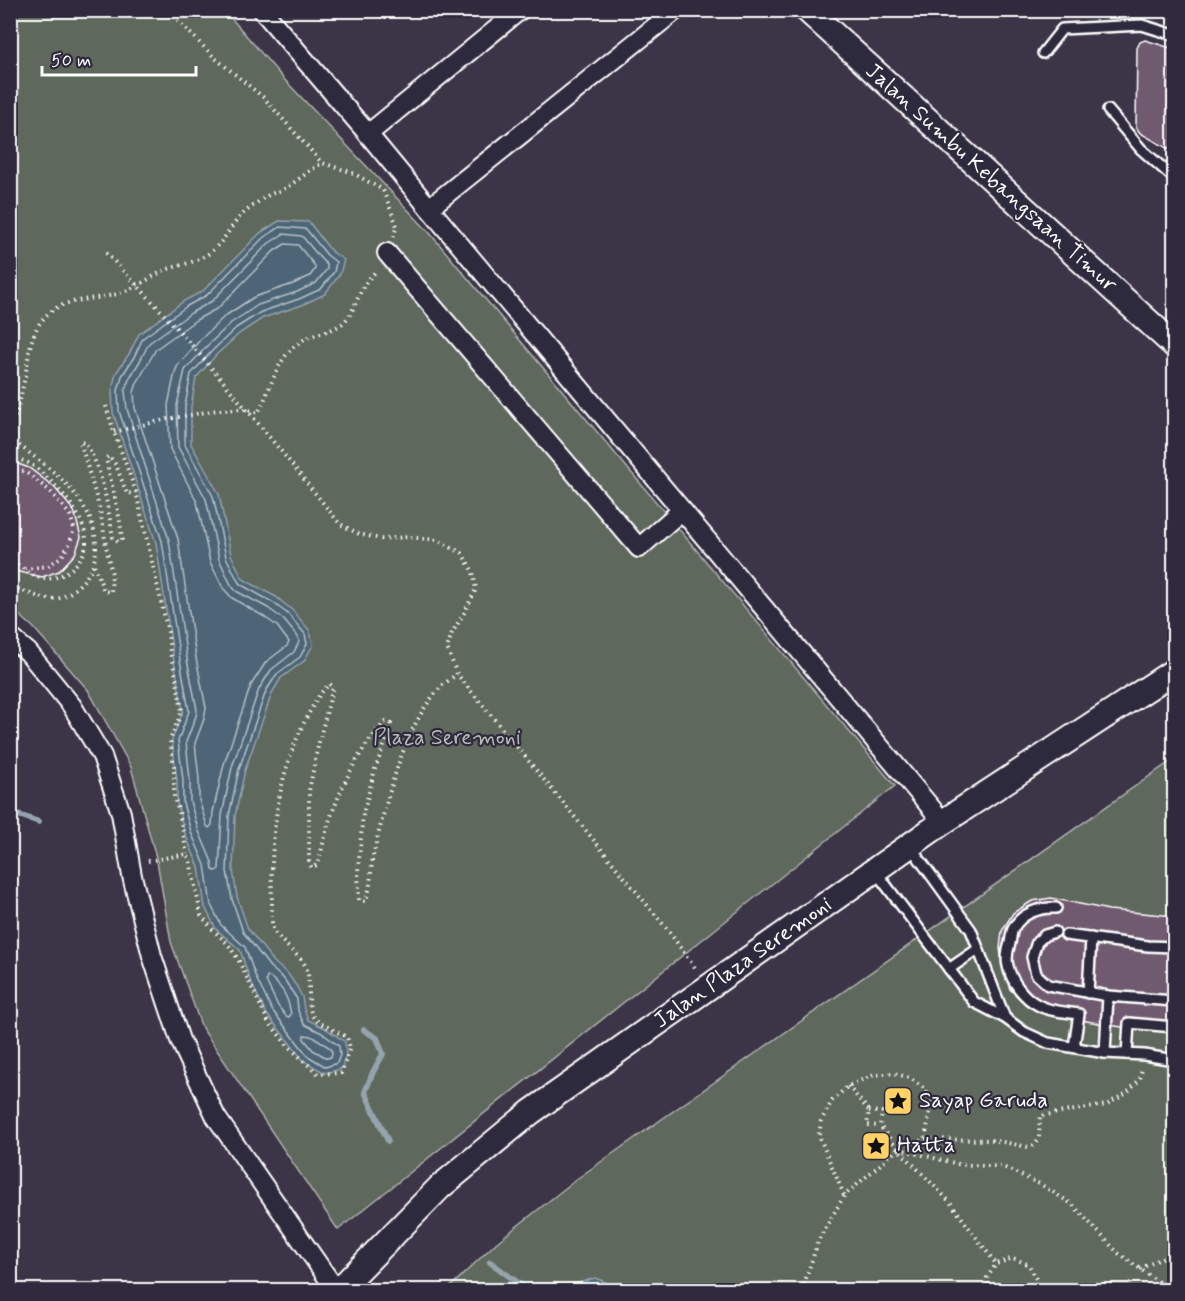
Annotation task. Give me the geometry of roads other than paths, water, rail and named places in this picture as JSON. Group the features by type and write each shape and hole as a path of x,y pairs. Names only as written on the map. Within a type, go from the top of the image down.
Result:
{"street":[{"path":"262,10 942,822"},
{"path":"368,134 520,10"},
{"path":"429,208 676,10"},
{"name":"Jalan Sumbu Kebangsaan Timur","path":"807,10 1174,345"},
{"path":"387,253 639,548 682,510"},
{"path":"10,637 28,652 72,706 102,756 121,813 132,876 152,956 180,1040 216,1117 337,1290"},
{"name":"Jalan Plaza Seremoni","path":"337,1290 440,1187 531,1112 942,822 1174,671"}],"lane":[{"path":"1043,53 1062,29 1142,25 1174,36"},
{"path":"1108,110 1141,149 1174,178"},
{"path":"909,845 971,930 1005,1018"},
{"path":"874,870 974,1002 1005,1018 1024,1032 1048,1043 1105,1053 1144,1055 1174,1060"},
{"path":"1056,908 1036,909 1022,918 1013,929 1008,948 1008,965 1014,982 1024,996 1038,1005 1053,1010 1079,1014 1074,1047"},
{"path":"1055,932 1037,942 1032,957 1036,974 1048,985 1108,996 1174,1001"},
{"path":"1066,935 1148,946 1174,947"},
{"path":"1088,993 1091,938"},
{"path":"949,969 978,949"},
{"path":"1105,1053 1108,996"},
{"path":"1127,1054 1129,1023 1174,1027"}],"water":[{"path":"279,221 309,222 331,251 344,260 340,274 325,294 302,305 263,318 240,333 216,355 196,378 191,406 191,444 219,494 231,555 243,579 276,597 292,610 310,631 313,645 304,661 281,678 272,693 245,770 235,816 233,870 237,897 248,929 297,987 308,1020 325,1028 345,1042 346,1055 341,1069 325,1073 304,1061 266,1013 250,980 240,950 216,929 205,907 199,867 185,834 177,803 177,780 172,740 183,711 156,543 113,412 112,390 116,373 139,334 184,301 203,291 260,233"},
{"path":"595,1278 622,1290 550,1290 556,1283 568,1286"}],"waterway":[{"path":"10,812 39,822"},
{"path":"364,1030 377,1038 383,1054 365,1092 388,1141"},
{"path":"490,1262 528,1290"}],"place":[{"name":"Sayap Garuda","path":"898,1101"},
{"name":"Hatta","path":"876,1146"}],"park label":[{"name":"Plaza Seremoni","path":"447,738"}]}
